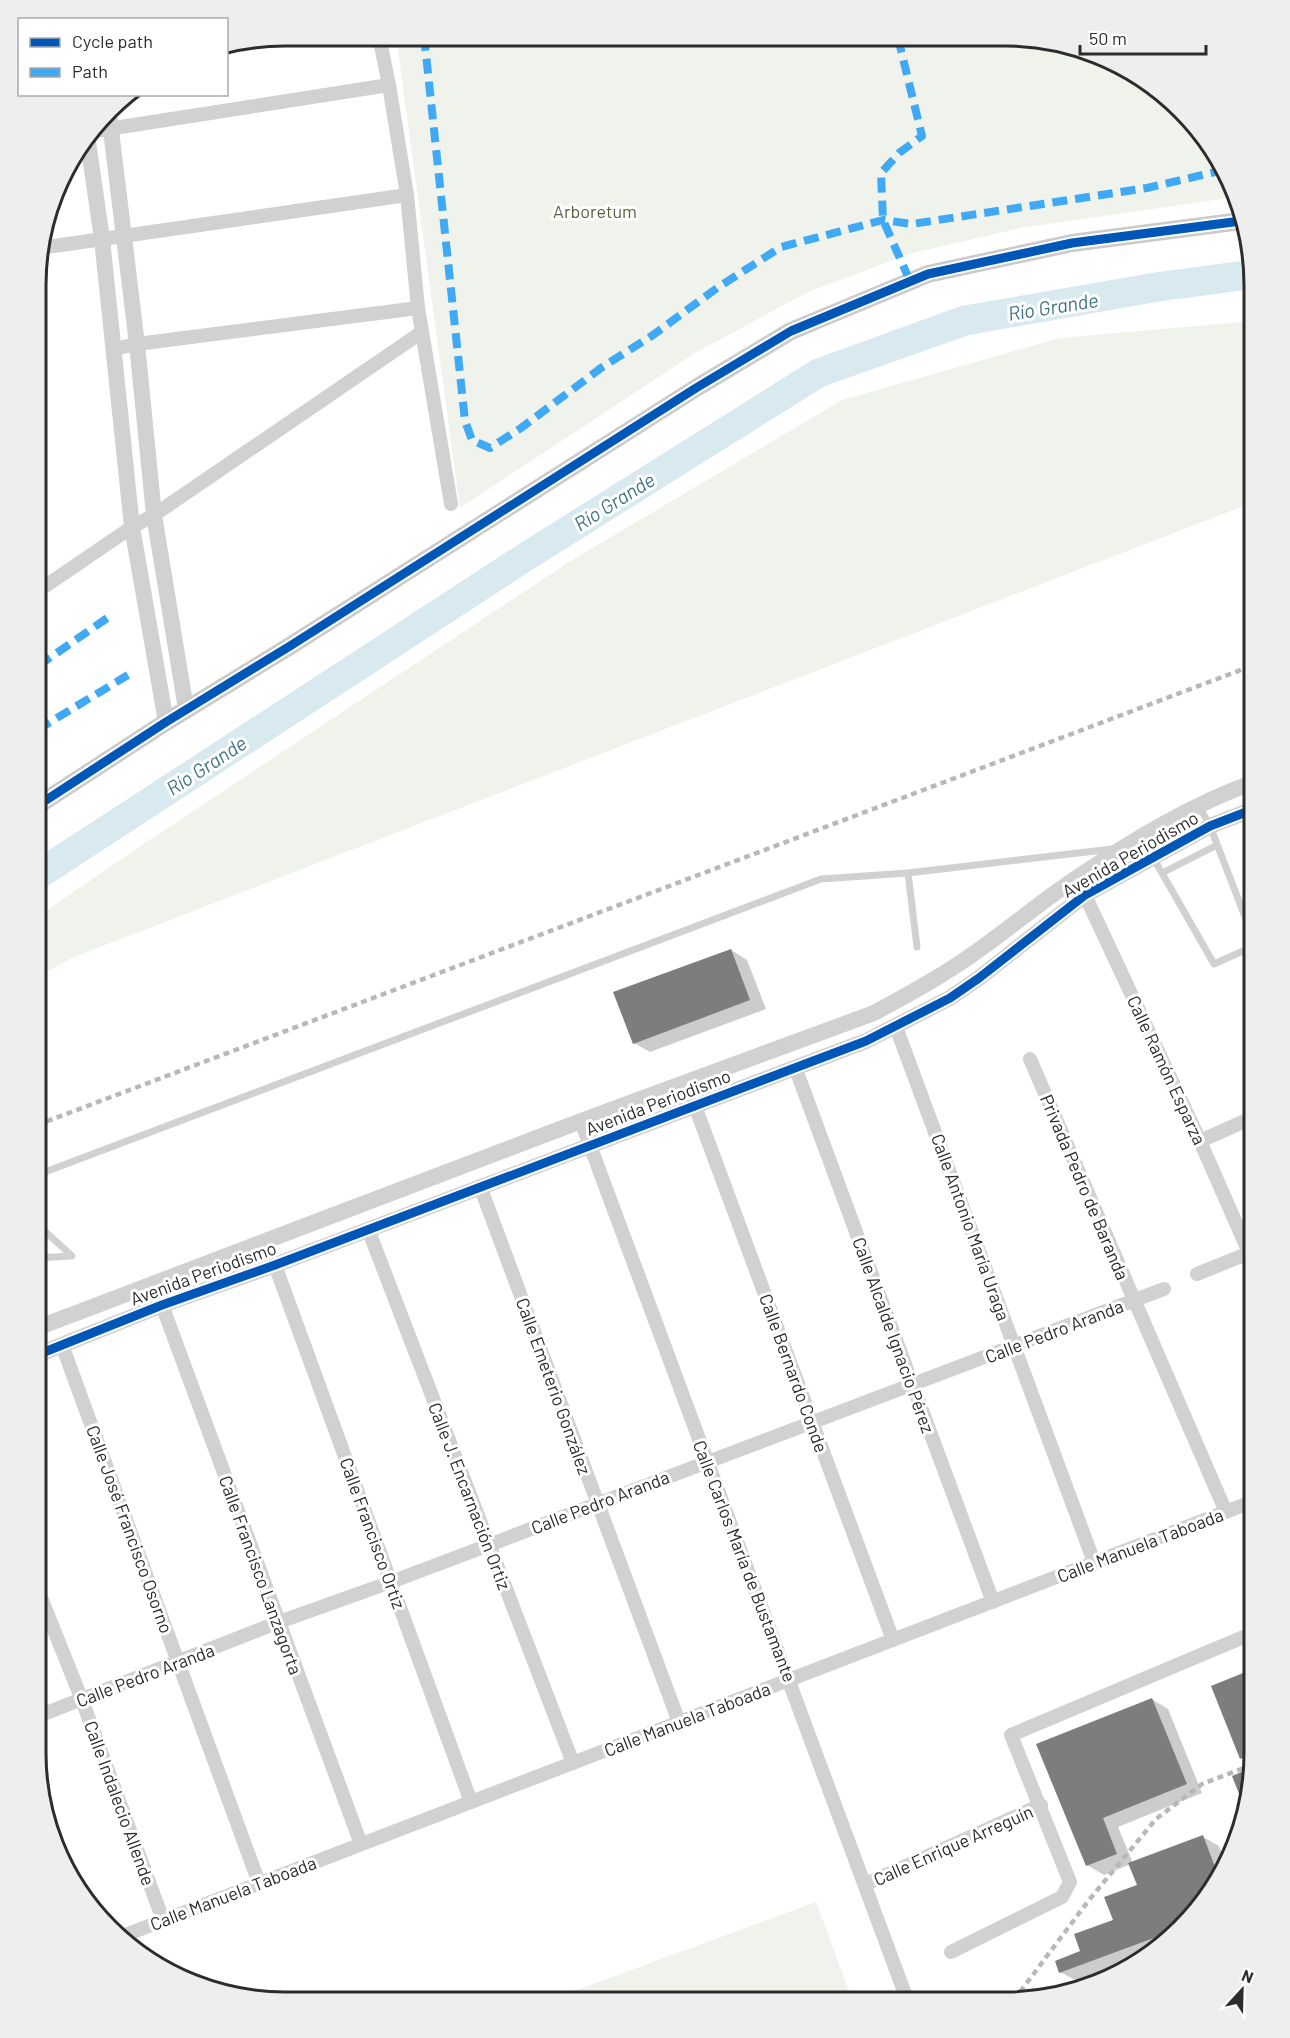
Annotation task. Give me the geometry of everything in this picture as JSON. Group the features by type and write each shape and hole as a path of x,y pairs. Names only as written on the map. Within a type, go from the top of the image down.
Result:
{"main road":[{"path":"46,800 186,709 290,646 696,388 791,331 928,273 1072,243 1234,222"}],"street":[{"path":"381,46 407,195 418,308 451,504"},
{"path":"110,124 389,85"},
{"path":"106,128 124,235 154,515 186,709"},
{"path":"89,150 102,239 132,527 166,722"},
{"path":"50,247 407,195"},
{"path":"114,349 137,344 418,308"},
{"path":"46,584 154,515 422,333"},
{"path":"161,698 182,687"},
{"name":"Avenida Periodismo","path":"46,1325 874,1012 911,993 974,954 1077,878 1141,836 1199,804 1244,786"},
{"name":"Avenida Periodismo","path":"46,1351 162,1305 274,1265 866,1041 897,1027 960,992 1085,895 1210,826 1244,813"},
{"name":"Calle Ramón Esparza","path":"1077,878 1244,1240"},
{"name":"Calle Antonio María Uraga","path":"897,1027 1094,1562"},
{"name":"Privada Pedro de Baranda","path":"1030,1059 1226,1512"},
{"name":"Calle Alcalde Ignacio Pérez","path":"795,1067 993,1602"},
{"name":"Calle Bernardo Conde","path":"695,1106 893,1640"},
{"name":"Calle Carlos María de Bustamante","path":"581,1121 904,1992"},
{"path":"1200,1141 1244,1121"},
{"name":"Calle Emeterio González","path":"480,1186 679,1722"},
{"name":"Calle J. Encarnación Ortiz","path":"368,1229 573,1763"},
{"path":"1197,1274 1244,1260"},
{"name":"Calle Francisco Ortiz","path":"274,1265 471,1802"},
{"name":"Calle Pedro Aranda","path":"46,1713 279,1622 391,1582 1164,1289"},
{"name":"Calle Francisco Lanzagorta","path":"162,1305 361,1844"},
{"name":"Calle José Francisco Osorno","path":"62,1345 259,1883"},
{"name":"Calle Manuela Taboada","path":"129,1933 1244,1506"},
{"name":"Calle Indalecio Allende","path":"46,1610 82,1700 163,1920"},
{"path":"951,1952 1062,1897 1071,1882 1011,1735 1244,1637"},
{"name":"Calle Enrique Arreguín","path":"866,1884 1041,1805"}],"lane":[{"path":"1199,804 1210,826 1244,914"},
{"path":"1141,836 1214,964 1244,950"},
{"path":"1162,873 1217,845"},
{"path":"46,1171 821,879 908,873 1123,848"},
{"path":"908,873 916,947"},
{"path":"46,1232 72,1256 46,1257"}],"green space":[{"name":"Arboretum","path":"397,46 1004,46 1051,51 1081,59 1110,71 1150,96 1194,140 1225,194 1227,198 1020,228 909,254 808,292 695,353 460,508"},
{"path":"1244,322 1244,506 74,957 46,972 46,911 569,562 842,400 1060,338"},
{"path":"816,1902 849,1992 571,1992"}],"water":[{"name":"Río Grande","path":"1242,261 1244,290 1162,301 969,335 825,386 535,568 46,887 46,852 519,544 812,360 961,306 1158,272"}],"building":[{"path":"731,949 750,1000 633,1044 613,992"},
{"path":"1244,1673 1244,1758 1240,1759 1211,1686"},
{"path":"1152,1698 1187,1784 1103,1818 1117,1854 1086,1866 1036,1744"},
{"path":"1243,1771 1239,1795 1232,1776"},
{"path":"1203,1835 1215,1866 1194,1898 1156,1937 1059,1973 1055,1961 1080,1951 1074,1934 1113,1920 1104,1897 1137,1885 1128,1863"}],"railway":[{"path":"46,1122 1244,669"},
{"path":"1021,1991 1089,1900 1156,1819 1202,1784 1243,1768"}],"marked path":[{"path":"425,46 465,421 472,440 490,448 521,428 601,368 781,247 883,220 912,224 1147,188 1215,172"},
{"path":"900,46 922,136 899,153 881,173 883,220 910,281"},
{"path":"46,660 113,614"},
{"path":"46,725 128,675"}],"cycle path":[{"path":"46,800 696,388 791,331 928,274 1072,243 1234,222"},
{"path":"46,1351 162,1305 275,1265 866,1041 950,998 1085,895 1210,826 1244,813"}]}
